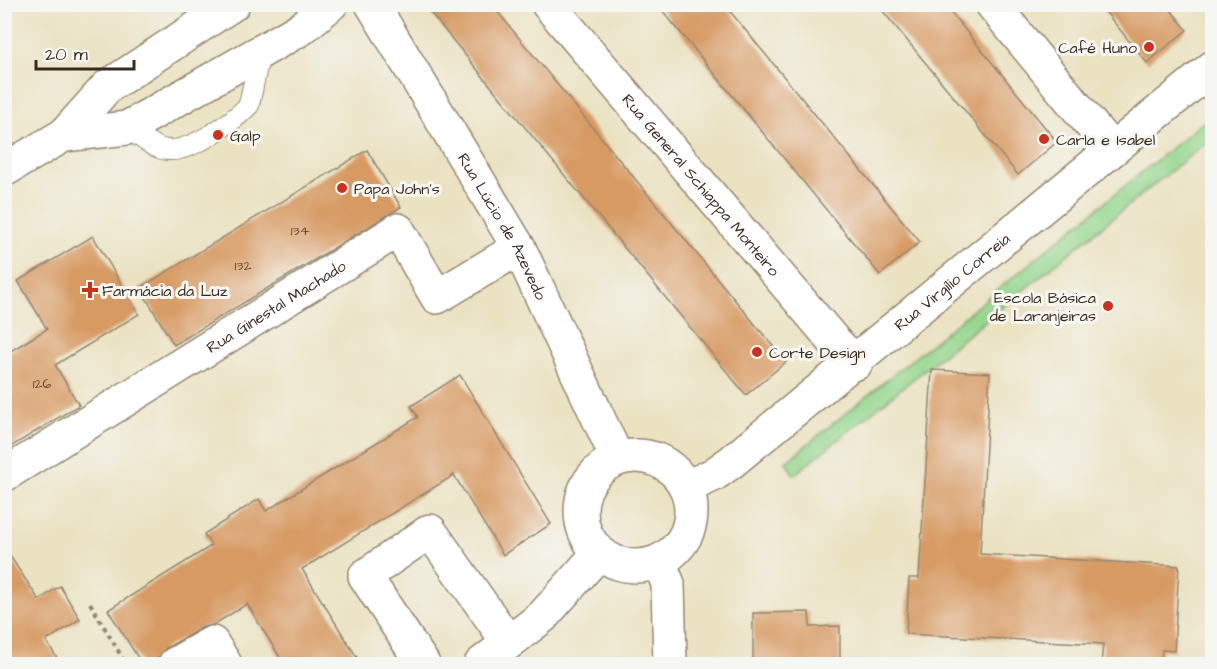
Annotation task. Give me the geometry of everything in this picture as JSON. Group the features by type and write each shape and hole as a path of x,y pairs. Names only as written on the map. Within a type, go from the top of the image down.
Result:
{"street":[{"path":"4,170 64,135 107,87 233,4"},
{"path":"64,135 127,128 302,28 331,4"},
{"name":"Rua Lúcio de Azevedo","path":"372,4 519,248 617,459"},
{"name":"Rua General Schiappa Monteiro","path":"548,4 835,342 856,363"},
{"path":"992,4 1112,150"},
{"name":"Rua Virgílio Correia","path":"687,486 713,476 856,363 1212,68"},
{"name":"Rua Ginestal Machado","path":"4,475 398,230 437,297 519,248"},
{"path":"633,455 649,456 665,463 687,486 691,501 689,530 682,543 660,561 645,566 628,566 613,561 599,553 583,525 581,509 584,493 591,478 603,466 617,459 633,455"},
{"path":"423,664 364,576 430,531 508,642"},
{"path":"481,664 550,609 599,553"},
{"path":"660,561 668,584 670,664"},
{"path":"175,664 212,643 225,664"}],"lane":[{"path":"127,128 156,146 168,150 192,146 249,105 260,53"}],"path":[{"path":"90,603 126,664"}],"green space":[{"path":"1212,115 1212,138 794,475 786,462"}],"building":[{"path":"423,4 491,4 786,362 746,395"},
{"path":"657,4 724,4 920,242 880,275"},
{"path":"877,4 944,4 1057,142 1018,175"},
{"path":"1099,4 1166,4 1187,30 1147,63"},
{"path":"367,150 401,207 174,345 140,288"},
{"path":"93,236 139,314 55,365 79,405 4,451 4,355 47,329 18,281"},
{"path":"932,370 990,373 980,554 1179,566 1174,651 1162,650 1161,664 1101,664 1103,644 906,634 909,578 919,578"},
{"path":"460,375 551,524 503,555 454,475 302,569 361,664 284,664 247,604 213,625 203,627 166,648 157,659 149,664 142,664 108,610 211,546 204,534 259,499 266,511 418,417 411,406"},
{"path":"4,547 39,600 60,586 80,619 46,641 61,664 4,664"},
{"path":"809,612 810,627 840,626 840,664 753,664 753,613"}],"place":[{"name":"Café Huno","path":"1149,47"},
{"name":"Galp","path":"218,135"},
{"name":"Carla e Isabel","path":"1044,139"},
{"name":"Papa John's","path":"342,188"},
{"name":"Farmácia da Luz","path":"90,290"},
{"name":"Escola Básica de Laranjeiras","path":"1108,306"},
{"name":"Corte Design","path":"757,352"}]}
